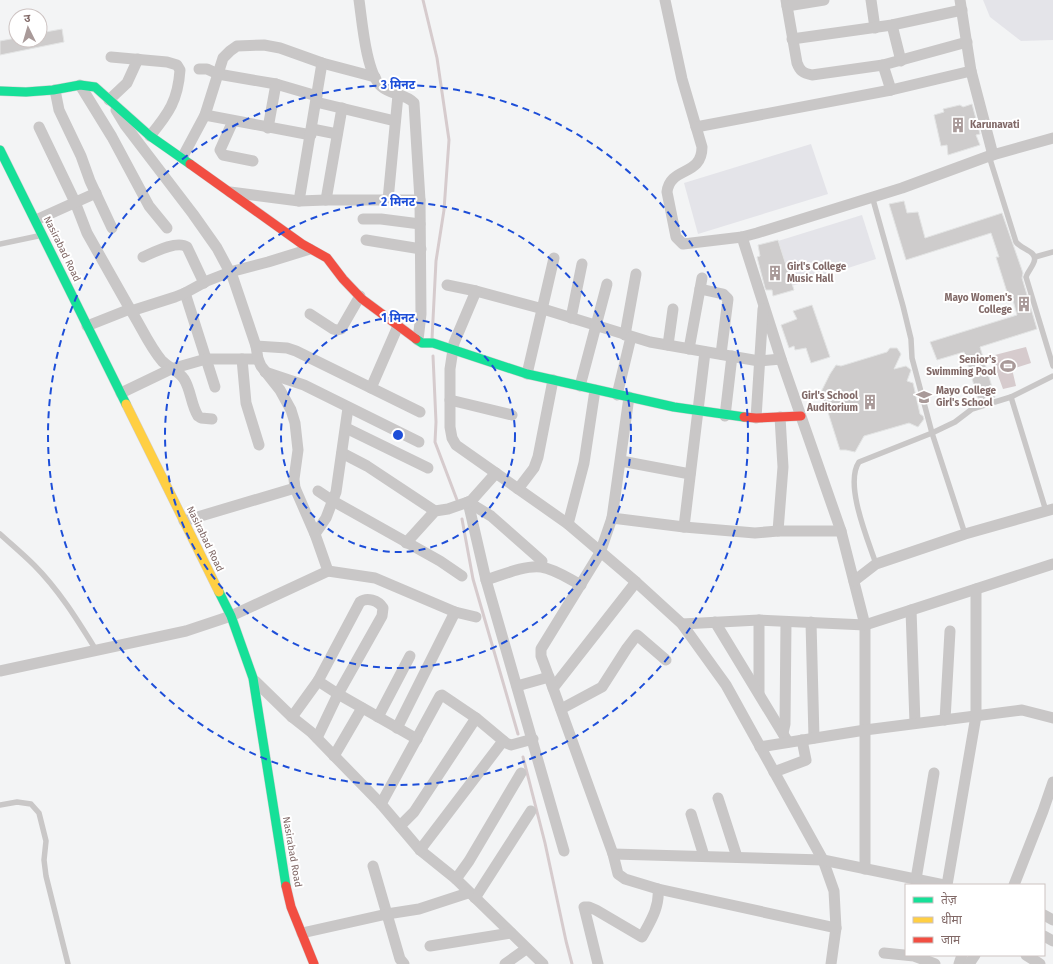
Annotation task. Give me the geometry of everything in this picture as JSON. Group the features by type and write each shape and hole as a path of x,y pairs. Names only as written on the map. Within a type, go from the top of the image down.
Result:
{"main road":[{"path":"0,91 26,92 56,90 80,85 95,87 150,136 310,249 327,258 343,279 360,296 420,341 432,343 527,374 616,395 725,416 756,418 801,416"},
{"name":"Nasirabad Road","path":"0,150 184,521 227,617 248,677 280,879 299,951"},
{"name":"Nasirabad Road","path":"147,468 227,617"},
{"name":"Nasirabad Road","path":"280,879 314,964"}],"street":[{"path":"359,0 371,70 375,78 380,86 398,95 409,98 414,103 420,200 420,341"},
{"path":"665,0 682,79 702,147 702,153 696,165 672,178 668,185 667,192 676,238 683,244 742,237 902,188 991,156 1053,138"},
{"path":"824,0 787,3 792,39 799,68 805,74 812,75 883,65 967,42"},
{"path":"871,0 876,28"},
{"path":"792,39 892,25 961,5 971,71 991,156"},
{"path":"892,25 901,61"},
{"path":"182,158 205,115 224,58 237,46 264,45 280,48 322,63 375,78"},
{"path":"111,57 167,62 177,65 180,70 173,104 169,113 150,136"},
{"path":"138,59 127,83 111,102 124,124 194,214 217,248 230,272 256,346 260,366 286,401 295,423 298,450 294,479 295,488 316,534 328,571"},
{"path":"299,201 312,132 322,63"},
{"path":"883,65 891,90"},
{"path":"199,69 207,69 218,74 276,84 342,108 395,121"},
{"path":"696,127 891,90 971,71"},
{"path":"268,128 276,84"},
{"path":"80,85 112,137 150,206 167,228"},
{"path":"56,90 59,110 81,156 112,228"},
{"path":"388,200 398,95"},
{"path":"326,200 342,108"},
{"path":"205,115 268,128 337,134"},
{"path":"233,121 220,150 223,155 253,161"},
{"path":"39,127 75,202 87,233 155,352 163,362 180,374 184,379 198,416 201,418 212,419"},
{"path":"229,192 299,201 420,200"},
{"path":"36,220 96,193"},
{"path":"363,219 381,219 420,224"},
{"path":"742,237 781,359 840,531 865,625 865,869"},
{"path":"366,240 421,249"},
{"path":"143,257 171,246 185,245 188,247 204,283"},
{"path":"87,326 185,293 230,272 310,249"},
{"path":"527,374 554,258"},
{"path":"571,318 582,264"},
{"path":"616,395 628,336 636,274"},
{"path":"689,349 701,283 723,294 728,299 725,416"},
{"path":"580,386 607,284"},
{"path":"446,285 476,291 543,309 650,342 759,361 781,359"},
{"path":"476,291 458,331 450,369 450,427 452,438 456,445 568,524 600,553 636,582 682,624 726,685 823,860 834,890 836,928 831,964"},
{"path":"185,293 215,387"},
{"path":"310,314 333,329 341,329 360,296"},
{"path":"756,418 763,302"},
{"path":"668,345 673,309"},
{"path":"371,388 398,326"},
{"path":"256,346 287,348 296,351 420,412"},
{"path":"684,527 706,352"},
{"path":"121,393 171,369 206,359 258,359"},
{"path":"242,359 246,403 259,445"},
{"path":"265,372 304,386 419,442"},
{"path":"518,489 534,468 538,457 553,380"},
{"path":"568,524 584,463 595,390"},
{"path":"630,397 612,518 600,553 541,649 552,688 561,709 613,854 618,874 625,879 658,889 836,928"},
{"path":"450,400 512,415"},
{"path":"316,534 326,518 336,492 348,408"},
{"path":"778,531 783,467 780,417"},
{"path":"346,428 428,468"},
{"path":"342,453 367,466 435,511"},
{"path":"621,461 690,474"},
{"path":"406,542 435,511 448,509 465,503 476,496 496,473"},
{"path":"184,521 295,488"},
{"path":"318,491 462,576"},
{"path":"465,503 491,516 542,561"},
{"path":"465,503 517,686 530,740 564,851"},
{"path":"854,581 876,564 965,534 1049,510"},
{"path":"612,518 684,527 755,533 778,531 840,531"},
{"path":"682,624 759,620 865,625 1053,564"},
{"path":"486,580 528,568 540,567 552,570 581,585"},
{"path":"0,671 186,631 227,617 328,571 375,578 455,612 476,617"},
{"path":"552,688 636,582"},
{"path":"947,884 976,716 976,589"},
{"path":"292,717 318,681 360,602 364,599 368,599 381,605 383,608 382,616 338,694 317,738"},
{"path":"911,610 916,723"},
{"path":"397,728 455,612"},
{"path":"759,620 759,693"},
{"path":"715,622 786,737"},
{"path":"786,622 786,737"},
{"path":"811,622 814,738"},
{"path":"946,720 950,632"},
{"path":"561,709 602,687 637,635 666,660"},
{"path":"378,718 410,656"},
{"path":"248,677 317,738 381,804 420,850 456,879 543,964"},
{"path":"517,686 549,677"},
{"path":"318,681 378,718 417,739"},
{"path":"381,804 440,696 442,695 476,718 507,743"},
{"path":"334,756 362,708"},
{"path":"760,747 786,737 802,740 916,723 1022,710 1053,718"},
{"path":"400,826 414,812 476,718"},
{"path":"420,850 507,743 530,740"},
{"path":"774,772 806,760 802,740"},
{"path":"456,879 469,861 521,773"},
{"path":"916,879 934,773"},
{"path":"1014,884 1048,812 1053,782"},
{"path":"718,798 737,857"},
{"path":"302,933 387,914 419,909 472,895 530,812"},
{"path":"691,814 704,856"},
{"path":"613,854 823,860 916,879 930,884"},
{"path":"373,866 400,959 404,964"},
{"path":"598,964 584,908 589,907 596,910 642,937 656,907 659,897 658,889"},
{"path":"430,946 510,933"},
{"path":"505,964 526,949"},
{"path":"884,953 905,955"},
{"path":"914,956 935,964"},
{"path":"1028,956 1040,964"}],"lane":[{"path":"991,156 1016,242 1019,247 1032,253 1035,257"},
{"path":"872,196 903,306 911,340 912,358 932,433 965,534"},
{"path":"0,244 29,239 42,234"},
{"path":"1035,257 1053,252"},
{"path":"1035,257 1034,262 1026,276 1053,366"},
{"path":"876,564 857,508 854,474 859,462 932,433 955,422 972,409 1011,397 1053,376"},
{"path":"1011,397 1049,510"},
{"path":"0,534 35,566 61,597 96,650"},
{"path":"0,805 17,802 31,804 39,813 46,841 44,860 46,876 68,964"}],"shaded area":[{"path":"983,0 1053,0 1053,40 1021,41 990,17"},
{"path":"811,144 828,194 698,234 684,183"},
{"path":"862,215 876,259 792,286 778,241"},
{"name":"Senior's Swimming Pool","path":"1026,347 1031,363 1012,369 1016,386 1003,389 991,356"}],"building":[{"path":"62,29 64,42 48,45 48,32"},
{"path":"8,40 8,48 34,48 0,55 0,41"},
{"name":"Karunavati","path":"972,104 980,134 976,135 980,145 948,155 947,145 941,146 934,115 944,112 943,109 960,105 963,107"},
{"name":"Mayo Women's College","path":"904,201 907,213 918,212 925,238 1002,213 1023,273 1022,278 1037,329 980,347 995,397 979,402 964,352 937,360 930,342 1017,315 1011,293 1007,292 996,257 999,257 991,233 906,260 889,204"},
{"name":"Girl's College Music Hall","path":"778,240 794,290 773,296 772,290 766,290 765,288 757,257 760,256 758,245"},
{"path":"812,305 830,357 811,363 806,348 795,350 794,346 789,348 781,325 797,319 793,311"},
{"name":"Girl's School Auditorium","path":"890,348 897,348 901,354 894,369 906,366 911,370 907,381 913,383 920,414 924,419 918,427 909,423 864,436 855,452 840,450 827,409 820,394 836,365 841,366 887,352"}],"waterway":[{"path":"423,0 437,58 449,140 444,210 436,261 432,339"},
{"path":"433,356 436,422 435,442 457,500"},
{"path":"462,519 473,579 518,734"},
{"path":"523,757 545,843 572,964"}],"traffic: fast":[{"path":"0,91 26,92 53,90 80,85 95,87 150,136 190,164"},
{"path":"0,150 126,404"},
{"path":"416,339 422,343 433,343 527,374 674,407 744,417"},
{"path":"219,592 231,616 253,678 286,886"}],"traffic: slow":[{"path":"126,404 219,592"}],"traffic: jam":[{"path":"190,164 302,244 327,258 343,279 362,299 416,339"},
{"path":"744,417 756,418 801,416"},
{"path":"286,886 291,907 314,964"}],"place":[{"name":"Karunavati","path":"958,125"},
{"name":"Girl's College Music Hall","path":"775,273"},
{"name":"Mayo Women's College","path":"1024,304"},
{"name":"Senior's Swimming Pool","path":"1008,366"},
{"name":"Mayo College Girl's School","path":"924,397"},
{"name":"Girl's School Auditorium","path":"870,402"}]}
